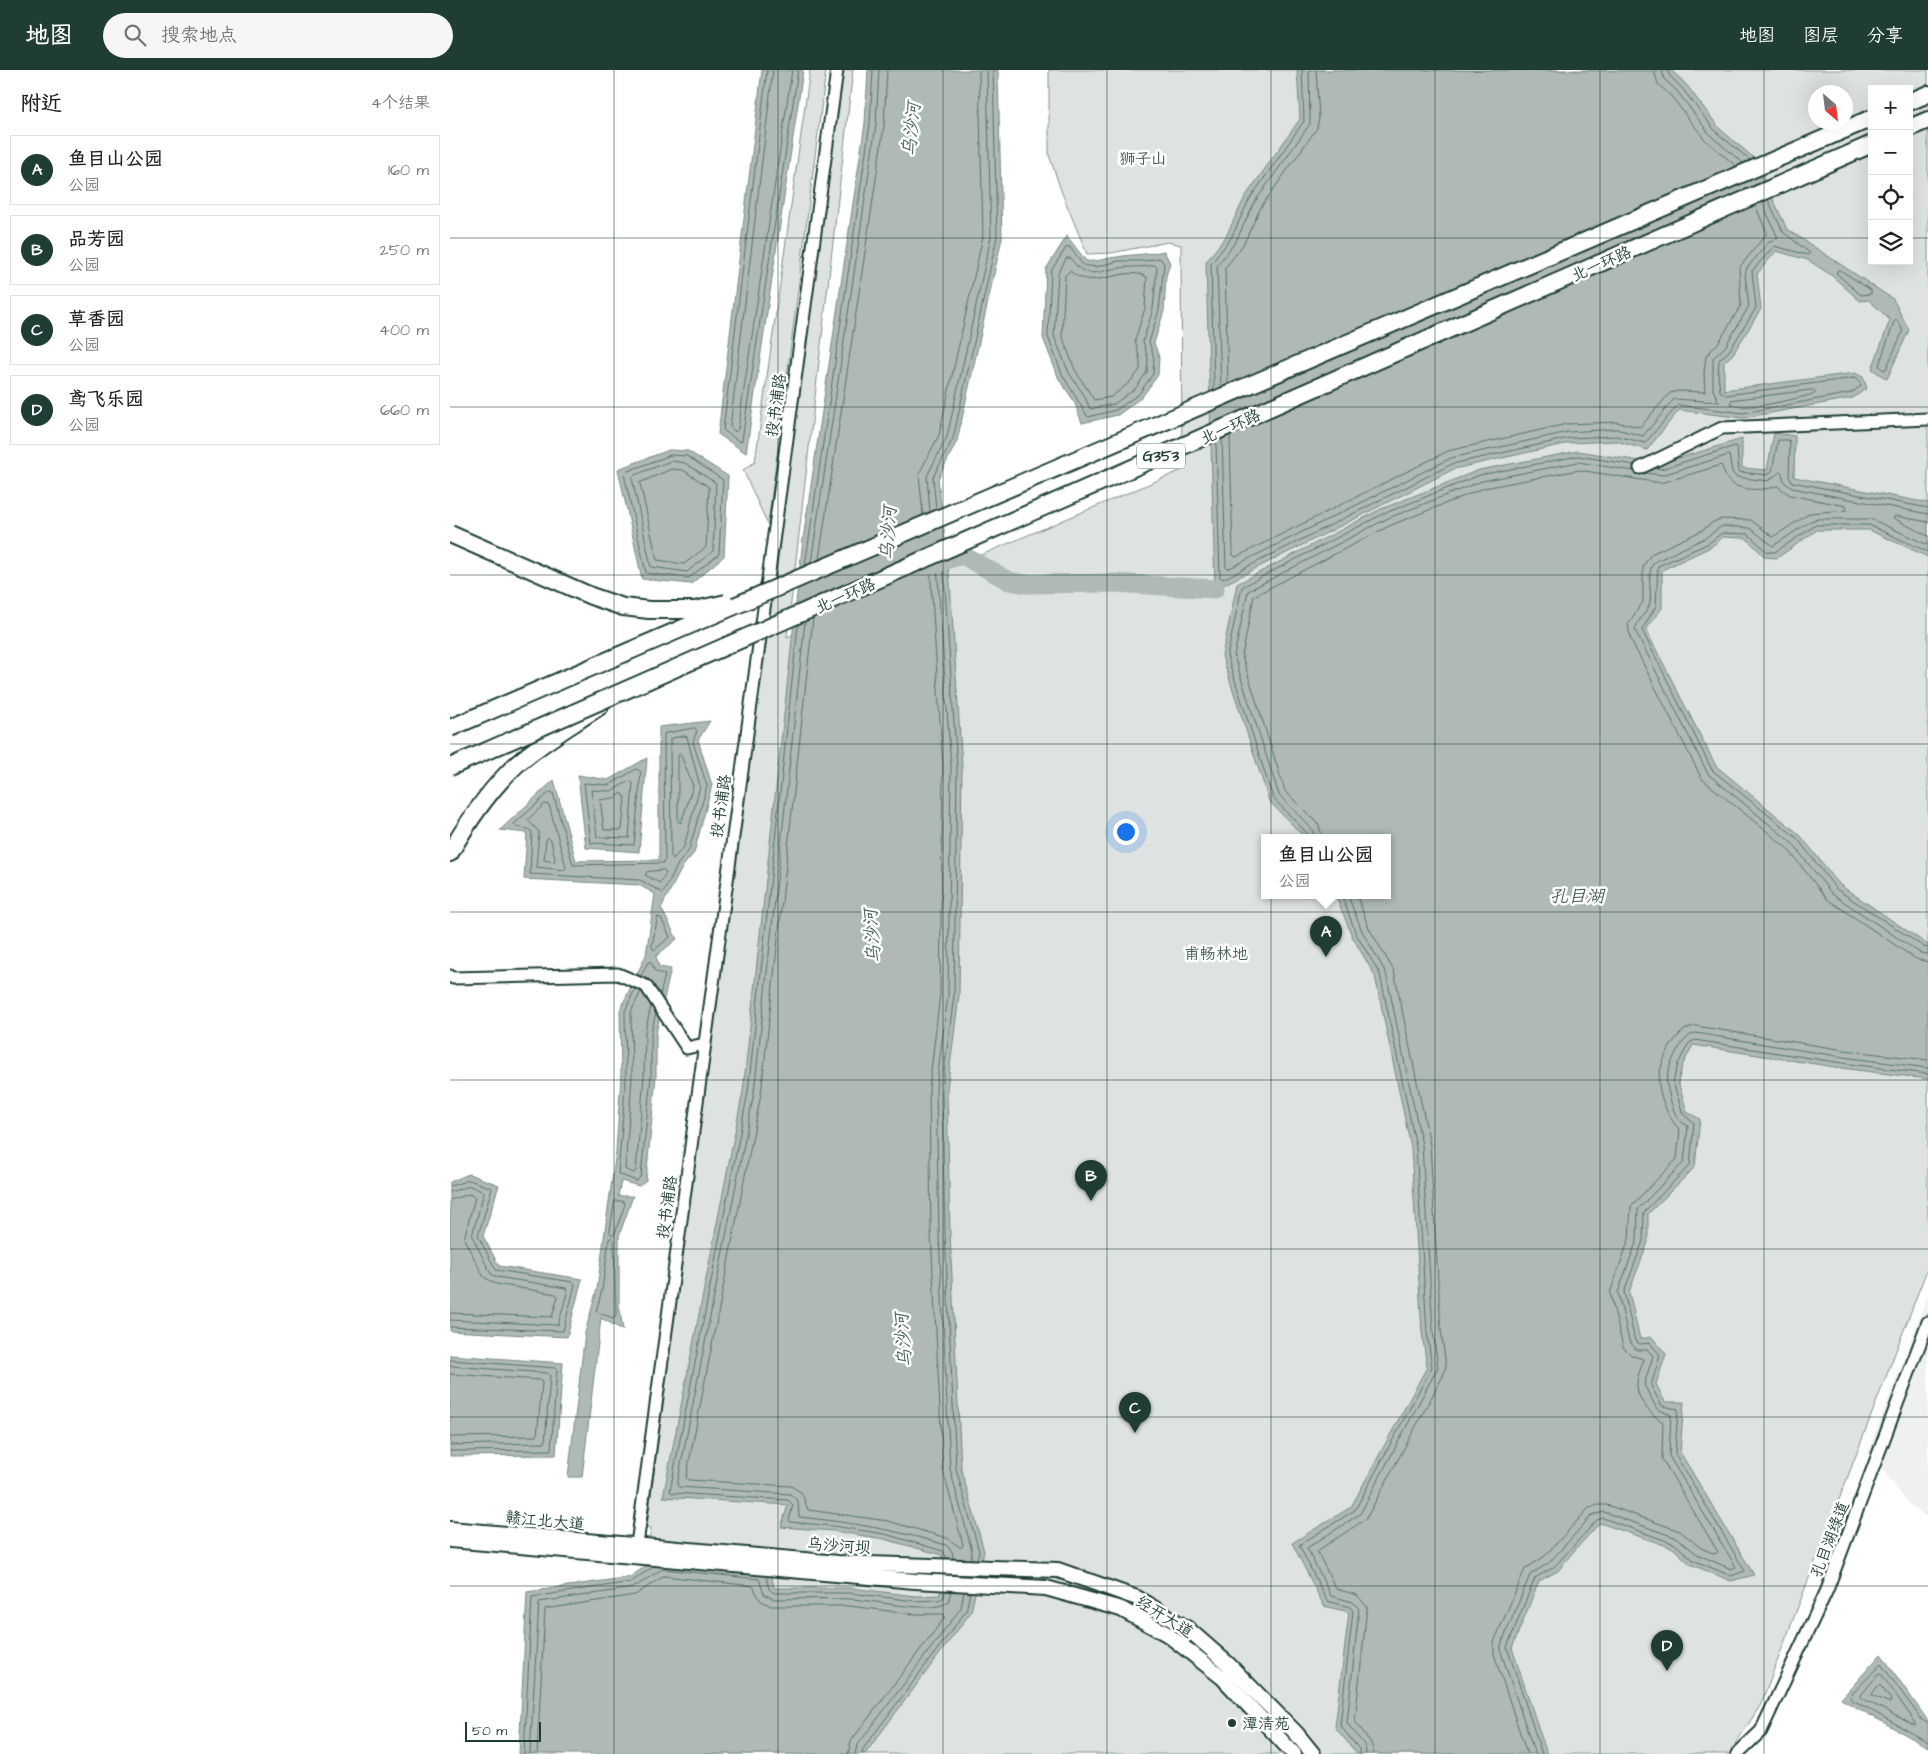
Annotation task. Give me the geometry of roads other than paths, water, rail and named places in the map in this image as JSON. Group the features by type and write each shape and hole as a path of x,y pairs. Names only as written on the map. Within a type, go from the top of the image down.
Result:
{"highway":[{"path":"1913,100 1928,94"},
{"name":"北一环路","path":"450,728 908,534 1868,120"},
{"path":"1913,126 1928,120"},
{"name":"北一环路","path":"450,767 1868,146"},
{"path":"450,534 591,596 623,607 649,610 695,610 723,604 851,548 908,534"},
{"path":"450,853 466,825 517,765 542,744 619,693"}],"main road":[{"name":"赣江北大道","path":"450,1529 636,1551"},
{"name":"赣江北大道","path":"450,1540 611,1555"},
{"name":"乌沙河坝","path":"611,1555 636,1551 921,1567 1040,1568"},
{"name":"乌沙河坝","path":"636,1551 915,1581 979,1586"},
{"name":"经开大道","path":"1040,1568 1058,1570 1137,1598 1188,1629 1228,1664 1296,1733 1313,1754"},
{"name":"经开大道","path":"979,1586 1046,1588 1121,1609 1167,1634 1223,1678 1294,1754"}],"street":[{"name":"投书浦路","path":"636,1551 837,70"},
{"path":"1640,468 1722,428 1928,419"},
{"path":"450,976 453,978 618,974 646,986 687,1048 704,1044"},
{"name":"孔目湖绿道","path":"1737,1754 1761,1731 1826,1590 1928,1322"}],"water":[{"path":"762,70 803,70 746,453 718,434"},
{"name":"乌沙河","path":"868,70 998,70 1002,238 957,441 938,479 950,582 962,767 959,996 947,1089 950,1234 961,1468 984,1551 971,1612 865,1754 519,1754 527,1592 630,1577 659,1557 770,1568 774,1588 851,1588 915,1596 940,1595 942,1555 884,1539 833,1531 781,1527 788,1505 663,1497 743,1091 803,539 865,123"},
{"path":"1297,70 1672,71 1685,83 1720,129 1754,158 1787,229 1893,299 1909,330 1887,379 1872,369 1890,320 1869,300 1860,301 1831,275 1808,260 1776,251 1757,274 1761,309 1733,354 1724,362 1724,390 1855,373 1863,377 1867,388 1853,398 1743,418 1679,410 1647,450 1616,441 1569,443 1454,469 1215,589 1206,262 1226,236 1245,197 1300,119"},
{"path":"1067,236 1086,261 1164,251 1170,263 1166,276 1164,311 1154,343 1159,357 1158,375 1142,397 1118,415 1082,423 1074,401 1059,379 1043,338 1046,269"},
{"name":"孔目湖","path":"1774,433 1795,436 1794,477 1928,503 1928,557 1869,530 1817,530 1777,558 1765,557 1746,538 1723,537 1711,547 1662,570 1662,608 1646,630 1716,766 1800,835 1840,885 1928,945 1928,1079 1841,1068 1693,1045 1682,1066 1678,1082 1687,1112 1700,1119 1695,1167 1648,1214 1648,1242 1629,1292 1640,1339 1652,1337 1666,1354 1656,1384 1665,1402 1684,1402 1680,1452 1754,1575 1731,1581 1690,1564 1673,1548 1600,1523 1558,1571 1539,1581 1512,1648 1547,1754 1357,1754 1335,1727 1349,1612 1324,1606 1292,1543 1351,1507 1427,1367 1422,1333 1411,1148 1375,976 1352,936 1337,899 1391,899 1391,834 1301,834 1269,801 1222,656 1237,584 1381,509 1479,470 1578,451 1659,464 1742,439 1742,468 1767,470"},
{"path":"669,450 688,451 728,476 724,556 691,584 642,579 618,469"},
{"path":"710,721 698,740 712,785 694,853 683,866 661,908 677,939 656,956 659,967 671,969 656,1033 656,1076 646,1180 639,1186 621,1181 618,1196 633,1196 619,1236 619,1304 623,1330 601,1318 582,1477 568,1477 585,1333 597,1289 616,1151 621,1077 620,1010 646,955 655,894 639,885 524,879 527,833 500,830 554,780 576,861 659,860 659,727"},
{"path":"647,758 639,852 586,848 578,775 608,780"},
{"path":"469,1174 499,1185 483,1236 499,1266 582,1279 567,1337 450,1331 450,1182"},
{"path":"450,1355 563,1363 556,1455 450,1456"},
{"path":"1881,1654 1928,1721 1928,1747 1841,1699"}],"waterway":[{"path":"931,565 962,555 1009,581 1026,584 1114,583 1215,589"}],"place":[{"name":"鱼目山公园","path":"1326,957"},
{"name":"品芳园","path":"1091,1201"},
{"name":"草香园","path":"1135,1433"},
{"name":"鸢飞乐园","path":"1667,1671"},
{"name":"潭清苑","path":"1232,1723"}],"park label":[{"name":"狮子山","path":"1143,158"},
{"name":"甫畅林地","path":"1216,953"}]}
